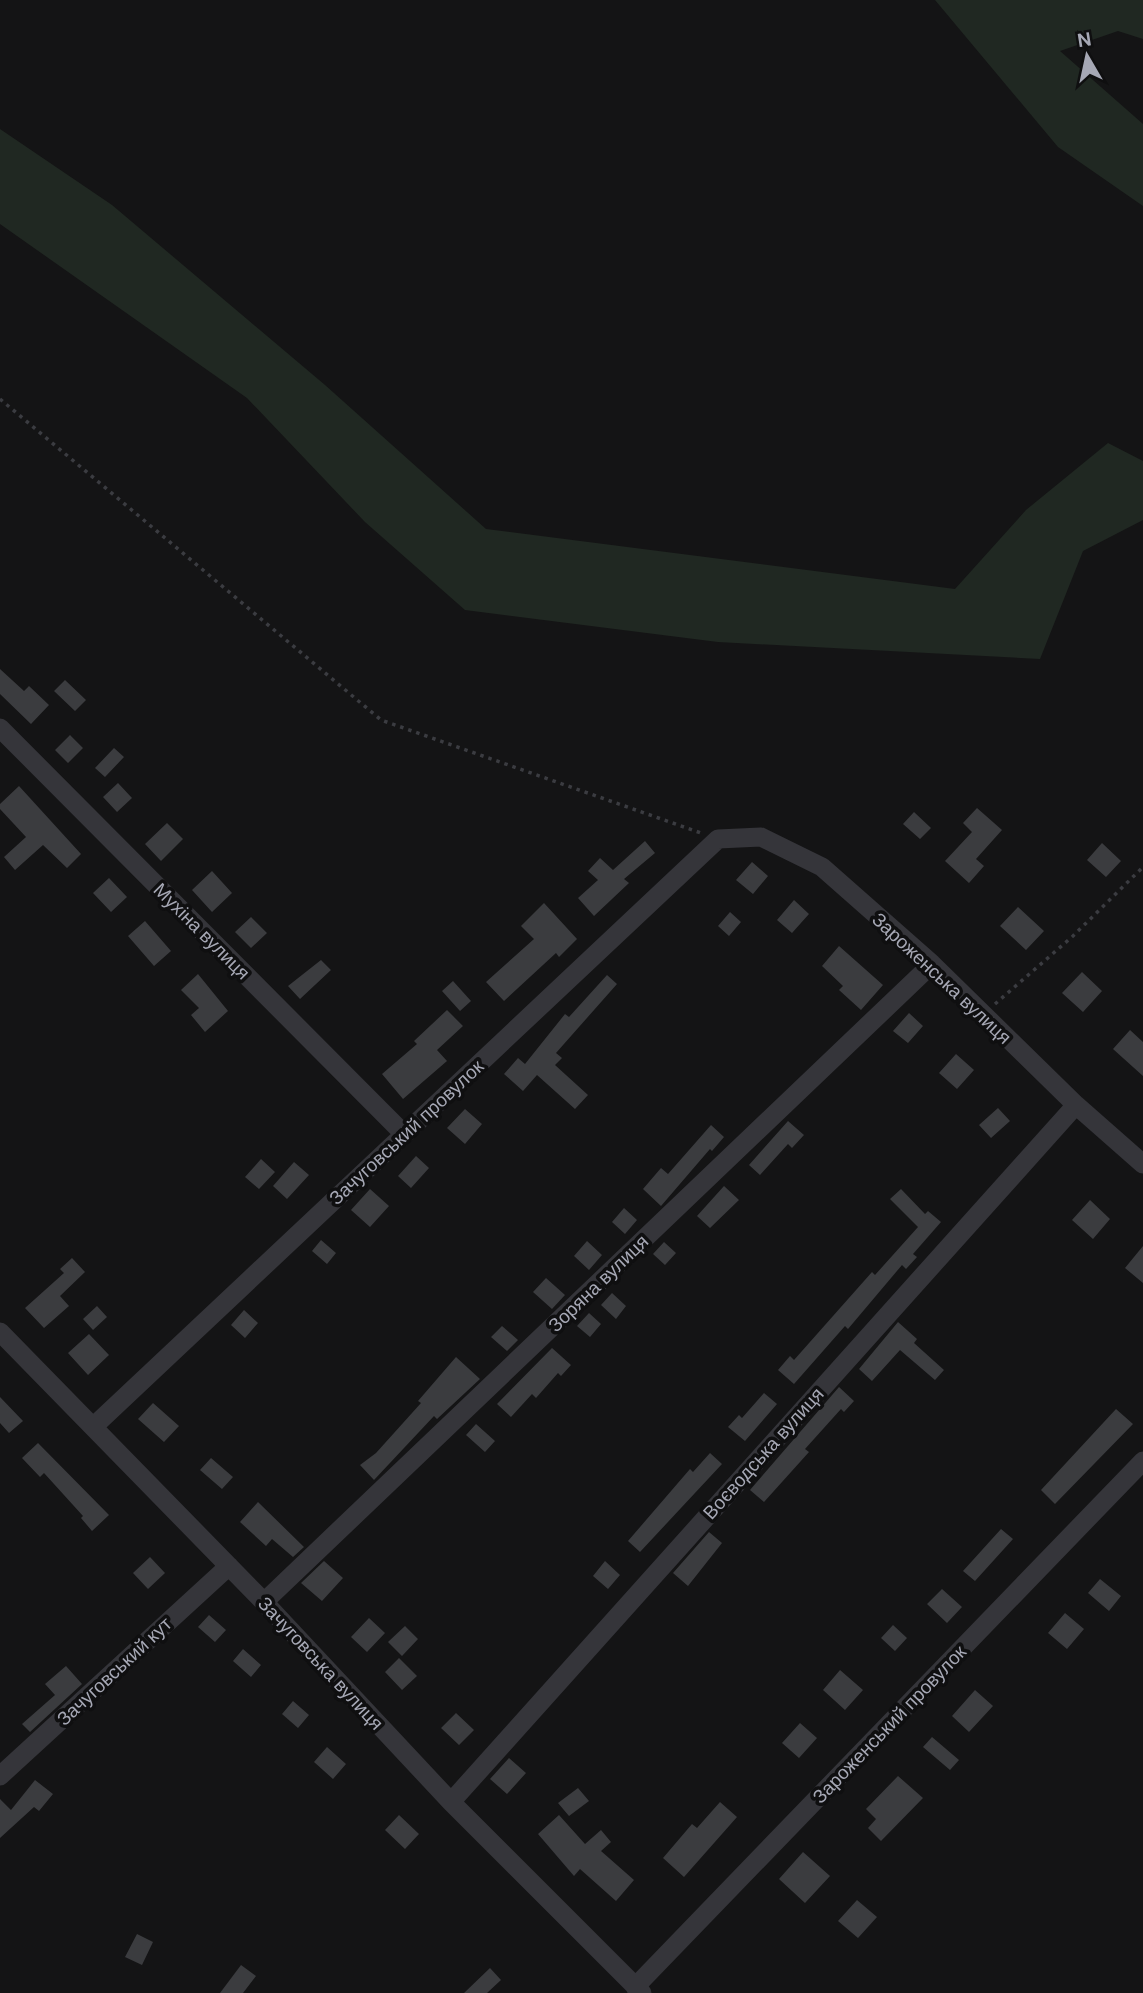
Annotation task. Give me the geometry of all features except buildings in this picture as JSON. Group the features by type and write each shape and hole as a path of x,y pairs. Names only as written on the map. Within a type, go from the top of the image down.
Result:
{"street":[{"name":"Мухіна вулиця","path":"0,727 404,1134"},
{"name":"Зароженська вулиця","path":"718,839 761,837 822,867 932,964 1076,1105 1143,1164"},
{"name":"Зачуговський провулок","path":"93,1427 718,839"},
{"name":"Зоряна вулиця","path":"264,1602 932,964"},
{"name":"Воєводська вулиця","path":"451,1801 1076,1105"},
{"name":"Зачуговська вулиця","path":"0,1332 264,1602 451,1801 638,1990"},
{"name":"Зароженський провулок","path":"638,1990 1143,1461"},
{"name":"Зачуговський кут","path":"0,1776 229,1566"}],"path":[{"path":"0,399 381,720 718,839"},
{"path":"983,1015 1073,936 1143,867"}],"shaded area":[{"path":"935,0 1143,0 1143,39 1118,31 1060,51 1143,124 1143,206 1058,147"},
{"path":"0,129 112,205 325,385 486,529 955,589 1026,510 1108,443 1143,461 1143,520 1083,551 1040,659 718,642 465,610 365,522 247,398 0,224"}]}
